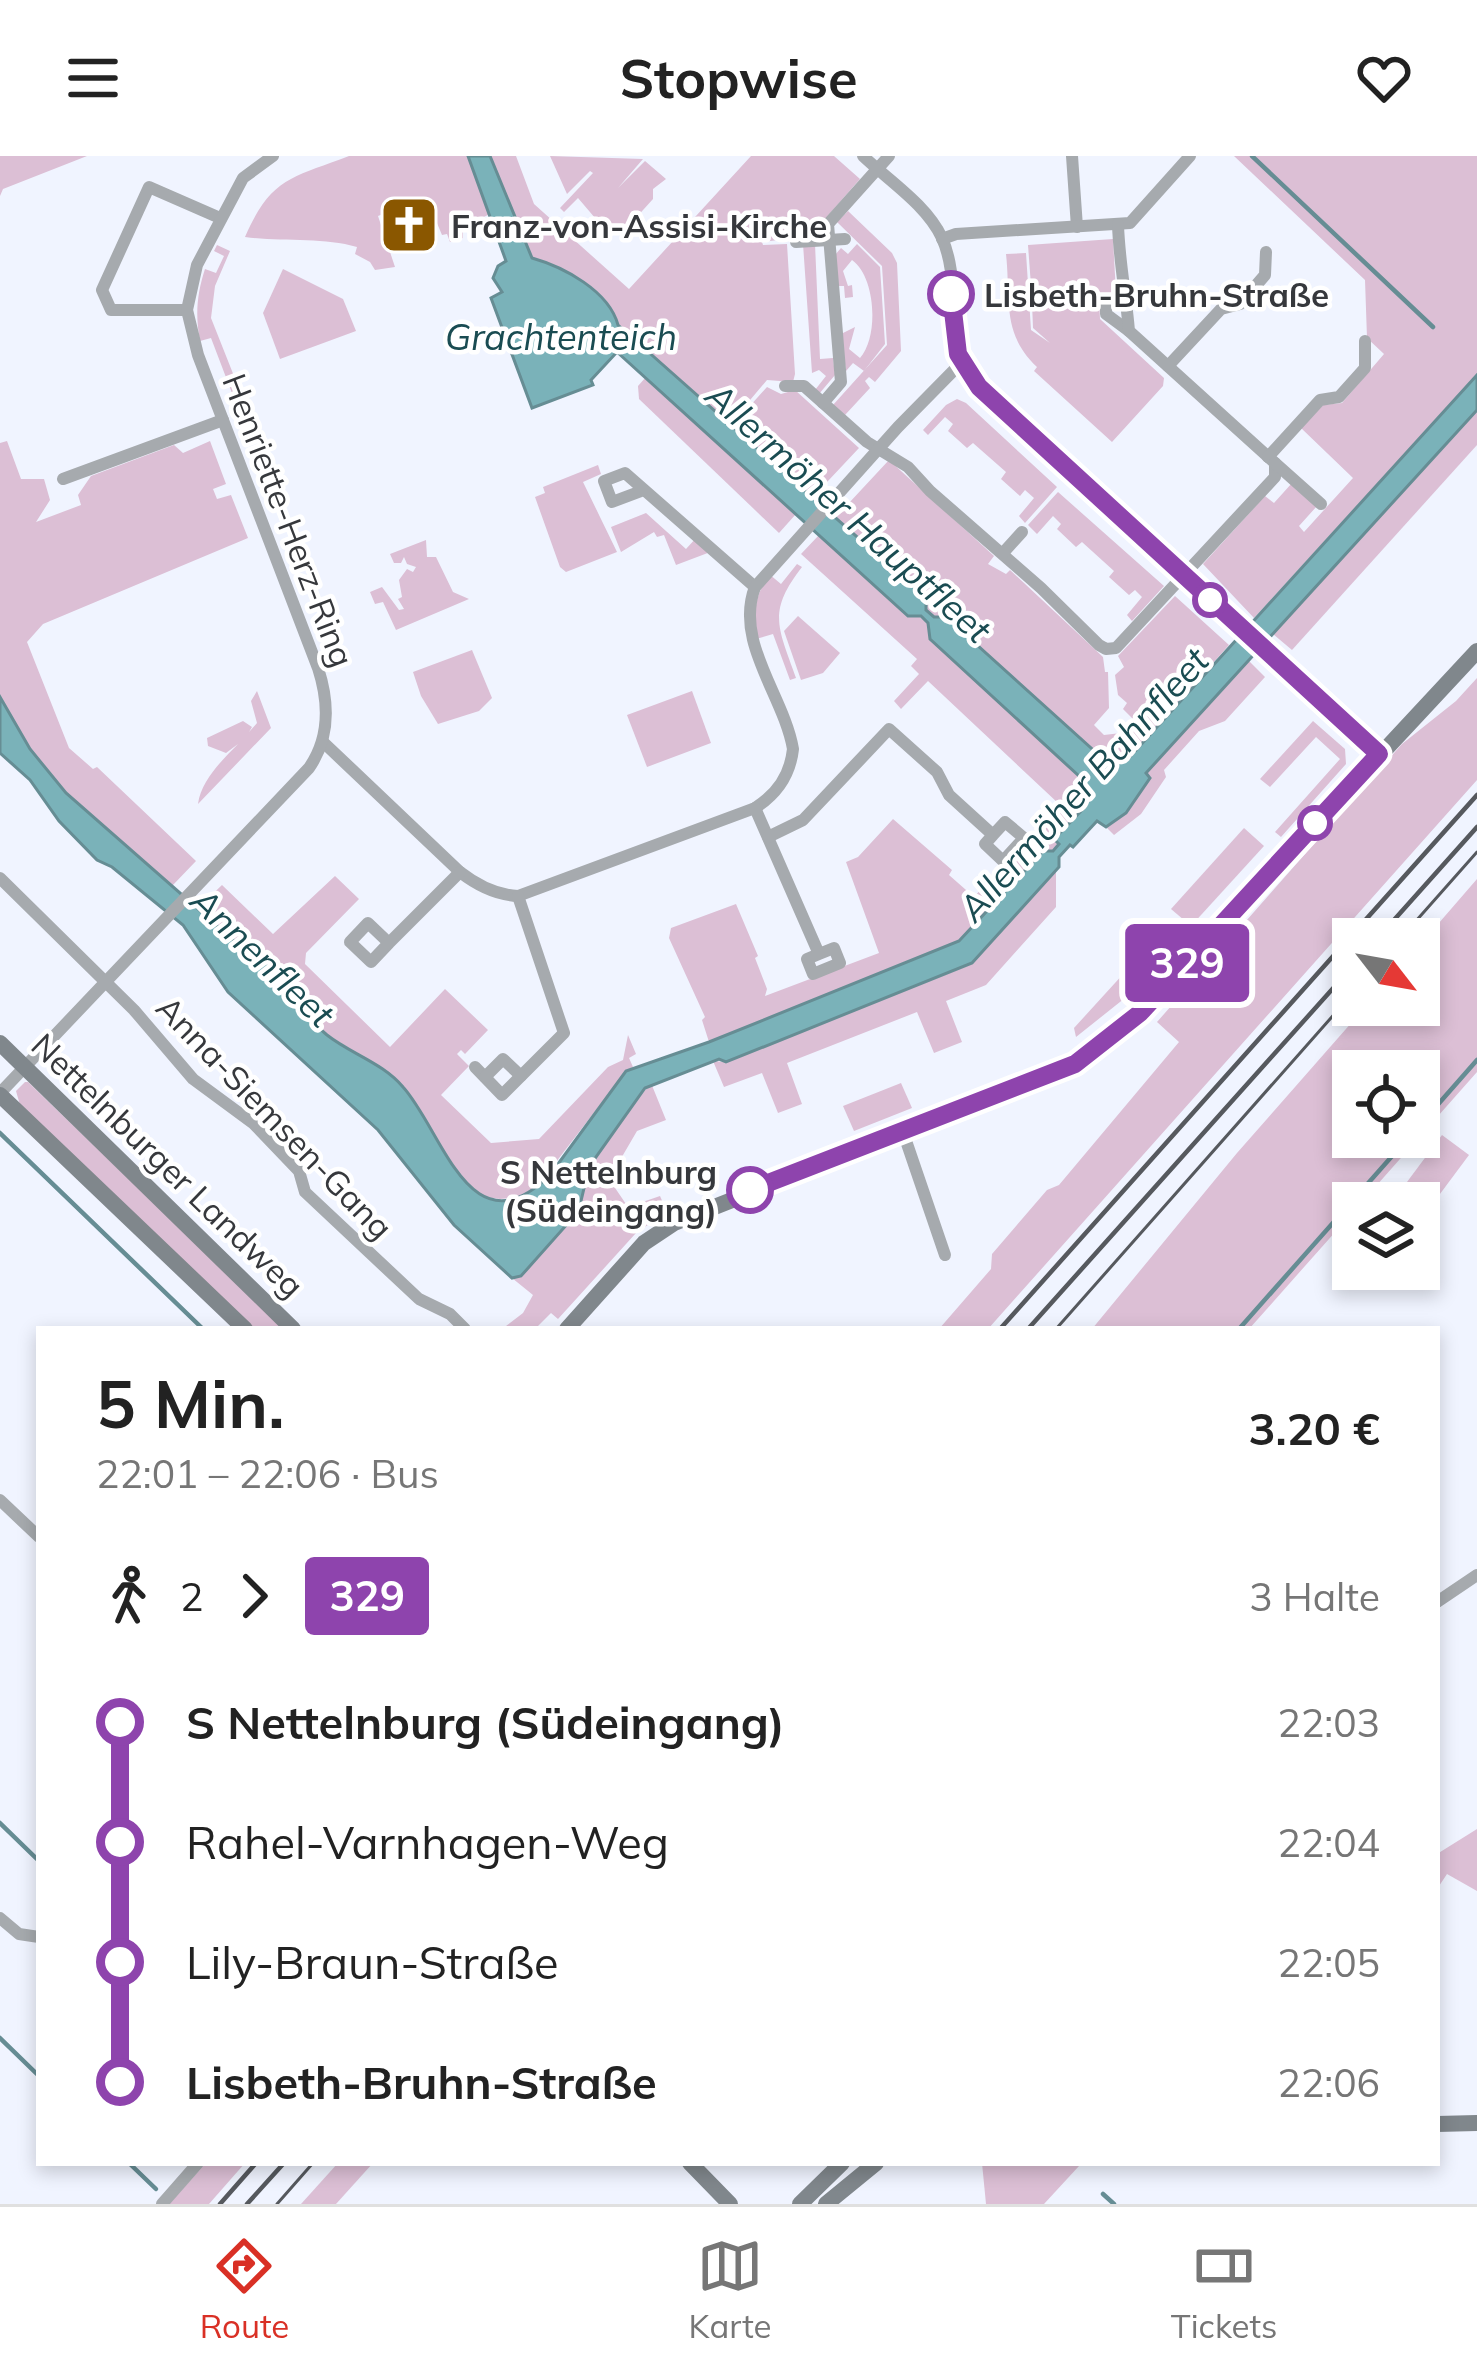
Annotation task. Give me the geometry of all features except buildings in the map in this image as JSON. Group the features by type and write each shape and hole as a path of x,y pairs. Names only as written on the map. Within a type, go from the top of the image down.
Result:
{"street":[{"name":"Henriette-Herz-Ring","path":"272,156 243,178 220,218 197,265 188,310 194,344 318,668 326,705 322,742"},
{"path":"862,156 924,213 942,239 949,262 955,342 962,363 982,390 1379,754"},
{"path":"823,403 847,381 828,224 889,156"},
{"path":"1072,156 1077,227"},
{"path":"942,239 956,234 1130,224 1190,156"},
{"path":"188,310 112,310 102,290 149,188 220,218"},
{"path":"1118,224 1129,331"},
{"path":"796,242 845,238"},
{"path":"1168,366 1221,309 1240,304 1264,277 1266,251"},
{"path":"1127,302 1106,302 1106,314 1322,505"},
{"path":"785,386 804,386 908,467 1106,649 1116,648 1137,628 1275,466 1320,400 1339,397 1365,368 1365,341"},
{"path":"0,1094 308,768 322,742 460,872 494,892 518,896 754,808 781,785 793,749 751,634 749,602 755,587 962,363"},
{"path":"63,479 223,420"},
{"path":"644,490 755,587"},
{"path":"1005,560 1022,532"},
{"path":"570,1326 622,1266 666,1228 1075,1064 1116,1035 1477,651"},
{"path":"768,837 803,820 889,729 937,772 949,794 1003,863 1026,838 1004,821 986,841"},
{"path":"754,808 809,956 811,975 843,962 834,944 809,956"},
{"path":"385,940 460,872"},
{"name":"Anna-Siemsen-Gang","path":"0,878 105,982 193,1079 269,1140 299,1171 305,1192 418,1299 450,1313 462,1326"},
{"path":"518,896 564,1025 564,1033 520,1076 491,1087 503,1059 512,1062 520,1076"},
{"path":"385,940 368,923 350,942 371,966 385,940 394,923"},
{"name":"Nettelnburger Landweg","path":"0,1043 290,1326"},
{"name":"Nettelnburger Landweg","path":"0,1094 242,1326"},
{"path":"903,1132 945,1255"},
{"path":"0,1500 36,1534"},
{"path":"1440,1600 1477,1575"},
{"path":"0,1918 20,1934 36,1937"},
{"path":"1440,2124 1477,2123"},
{"path":"162,2204 195,2166"},
{"path":"693,2166 730,2204"},
{"path":"800,2204 839,2166"},
{"path":"826,2204 872,2166"}],"shaded area":[{"path":"0,156 87,156 3,189 0,196"},
{"path":"349,156 468,156 490,214 463,227 463,238 450,242 447,234 442,235 426,197 378,216 395,267 375,270 355,254 357,247 245,237 264,202 285,182"},
{"path":"490,156 516,156 534,204 629,289 751,156 834,156 860,179 810,236 762,242 787,244 795,374 793,382 767,380 745,406 767,387 781,394 795,390 859,448 812,498 618,325 595,291 558,267 532,258"},
{"path":"550,156 643,159 618,188 645,161 666,179 653,189 653,199 624,231 607,232 578,198 564,212 560,208 593,173 567,194"},
{"path":"1234,156 1477,156 1477,375 1254,618 1203,564 1265,496 1274,503 1292,483 1317,506 1299,526 1304,532 1353,478 1301,428 1323,405 1342,403 1384,354 1367,338 1365,280"},
{"path":"848,211 897,263 901,351 875,382 869,377 865,381 870,388 845,415 833,405 887,345 882,266 837,222"},
{"path":"1113,239 1116,293 1032,299 1028,245"},
{"path":"803,244 815,244 820,359 833,358 835,375 819,394 815,390 826,376 819,370 812,373"},
{"path":"857,244 880,267 885,344 864,371 853,363 846,371 841,334 855,327 849,349 860,358 872,322 866,280 852,260 843,271 853,297 845,298 844,286 838,286 835,255 841,248 848,254"},
{"path":"217,245 230,251 215,286 211,318 251,419 243,422 211,338 200,341 198,331 205,269 216,273 224,256 214,251"},
{"path":"1026,253 1031,330 1050,343 1033,328 1032,303 1099,299 1100,319 1164,378 1163,386 1112,442 1034,371 1037,367 1018,341 1010,315 1006,254"},
{"path":"283,269 343,299 356,331 280,359 263,313"},
{"path":"646,377 796,514 779,533 639,399 638,386"},
{"path":"957,399 1057,487 1025,523 1019,516 1034,498 1025,490 1020,496 1001,479 1006,472 973,443 967,448 948,431 953,424 945,417 928,435 923,430"},
{"path":"1477,410 1477,445 1292,650 1273,634"},
{"path":"7,441 21,479 44,479 50,500 36,522 81,505 78,495 91,476 174,445 183,453 210,441 226,484 213,489 217,499 231,495 248,538 43,624 27,642 69,748 93,769 97,767 196,861 172,886 66,793 30,749 0,697 0,443"},
{"path":"889,460 994,556 988,564 1006,574 1010,570 1103,657 1109,708 1094,725 1104,735 1121,733 1133,719 1118,695 1115,675 1124,667 1118,656 1175,596 1229,645 1127,760 1112,751 1100,756 946,617 934,617 926,610 926,598 835,518"},
{"path":"598,465 601,474 583,482 617,552 566,572 560,567 535,497 545,493 543,487"},
{"path":"1058,492 1164,586 1132,621 1127,615 1142,597 1135,590 1129,595 1109,577 1114,571 1082,542 1076,547 1057,529 1061,524 1053,516 1037,534 1028,525"},
{"path":"646,513 686,549 697,537 713,551 676,565 664,535 657,537 654,532 621,552 611,527"},
{"path":"819,535 908,616 921,616 929,624 930,639 1080,777 1079,798 1085,807 1055,839 1060,844 1053,852 1043,851 959,941 709,1042 705,1017 669,938 671,928 736,904 758,956 765,996 879,953 846,862 858,857 893,819 952,870 949,875 974,897 1059,804 928,681 901,709 894,701 919,674 911,666 917,659 801,554"},
{"path":"426,540 427,557 436,557 453,592 469,599 396,630 383,602 375,604 370,592 382,587 399,610 404,609 398,599 402,597 399,580 407,569 413,572 416,567 404,557 401,563 394,563 390,554"},
{"path":"797,564 802,567 784,596 779,620 796,678 790,680 773,634 756,639 755,613 769,574 781,584"},
{"path":"798,616 840,653 823,673 801,680 784,631"},
{"path":"472,650 492,698 479,711 438,724 413,672"},
{"path":"1248,660 1265,677 1225,721 1199,731 1164,770 1166,777 1141,814 1114,835 1106,827 1126,813 1145,774"},
{"path":"1477,678 1477,780 1354,918 1332,918 1332,943 991,1326 942,1326 991,1269 992,1254 1047,1190 1059,1185 1179,1042 1157,1022 1402,744"},
{"path":"257,691 271,728 198,804 208,779 238,744 226,753 208,746 207,738 243,721 252,727 249,732 257,723 251,701"},
{"path":"692,691 711,743 647,767 627,715"},
{"path":"1313,721 1345,749 1346,764 1281,837 1275,832 1340,759 1316,737 1270,787 1260,779"},
{"path":"1244,828 1264,846 1191,926 1171,909"},
{"path":"1056,871 1056,907 986,985 946,1001 962,1042 934,1053 917,1012 787,1063 802,1104 778,1113 762,1073 724,1087 713,1061 726,1062 972,964"},
{"path":"335,876 359,899 306,953 305,964 390,1047 445,989 488,1030 465,1054 461,1050 457,1054 469,1066 441,1095 491,1143 539,1139 608,1067 623,1060 628,1035 636,1054 629,1058 633,1067 536,1188 519,1197 500,1199 465,1186 394,1077 325,1033 269,960 238,944 197,909 222,885 273,934"},
{"path":"1477,879 1477,1072 1440,1114 1440,1050 1332,1050 1332,1158 1401,1158 1380,1182 1332,1182 1332,1236 1252,1326 1094,1326 1349,1026 1440,1026 1440,922"},
{"path":"1159,926 1177,942 1130,994 1076,1037 1074,1028 1156,938 1148,931"},
{"path":"28,1082 281,1326 251,1326 20,1105 16,1091"},
{"path":"651,1083 666,1120 637,1131 609,1179 628,1207 660,1196 667,1212 636,1233 558,1319 551,1313 538,1326 506,1326 523,1313 533,1295 512,1278 522,1275 581,1201 589,1167 609,1133"},
{"path":"901,1083 912,1108 854,1131 843,1106"},
{"path":"1440,1138 1469,1155 1440,1194 1440,1182 1407,1182 1425,1158 1440,1158"},
{"path":"1477,1829 1477,1891 1447,1874 1440,1884 1440,1852"},
{"path":"203,2166 242,2166 209,2204 169,2204"},
{"path":"335,2166 370,2166 336,2204 301,2204"},
{"path":"982,2166 1079,2166 1044,2204 986,2204"}],"water":[{"path":"468,156 490,156 532,258 558,267 595,291 618,325 926,598 926,610 934,617 946,617 1100,756 1112,751 1128,759 1477,375 1477,410 1146,773 1150,778 1126,813 1106,827 1097,821 1070,845 1059,857 1059,867 972,963 726,1062 719,1059 645,1088 589,1167 581,1201 570,1221 521,1276 512,1278 454,1225 378,1130 228,992 183,925 97,860 59,821 30,780 0,753 0,697 30,749 66,793 238,944 271,962 327,1035 403,1087 462,1177 479,1193 499,1201 522,1196 550,1175 626,1071 959,941 1043,851 1053,851 1059,844 1054,839 1085,807 1076,790 1080,777 930,639 928,623 921,616 908,616 617,352 591,380 593,385 532,408 491,298 502,292 493,278 506,261"}],"waterway":[{"path":"1252,156 1433,327"},
{"path":"1440,1102 1477,1060"},
{"path":"0,1133 200,1326"},
{"path":"1242,1326 1390,1158"},
{"path":"0,1823 36,1858"},
{"path":"0,2038 36,2073"},
{"path":"132,2166 156,2189"},
{"path":"1103,2194 1114,2204"}],"tram line":[{"path":"1419,918 1477,852"},
{"path":"1059,1326 1332,1017"},
{"path":"277,2204 310,2166"}],"railway":[{"path":"1003,1326 1477,795"},
{"path":"1396,918 1477,827"},
{"path":"1031,1326 1332,989"},
{"path":"220,2204 253,2166"},
{"path":"247,2204 281,2166"}],"bus line":[{"name":"329","path":"750,1190 1075,1064 1140,1013 1379,754 979,387 958,354 951,294"}],"place":[{"name":"Franz-von-Assisi-Kirche","path":"409,225"},
{"name":"Lisbeth-Bruhn-Straße","path":"951,294"},
{"name":"S Nettelnburg (Südeingang)","path":"750,1190"}],"water label":[{"name":"Grachtenteich","path":"561,336"},
{"name":"Allermöher Hauptfleet","path":"849,512"},
{"name":"Allermöher Bahnfleet","path":"1083,784"},
{"name":"Annenfleet","path":"263,957"}]}
